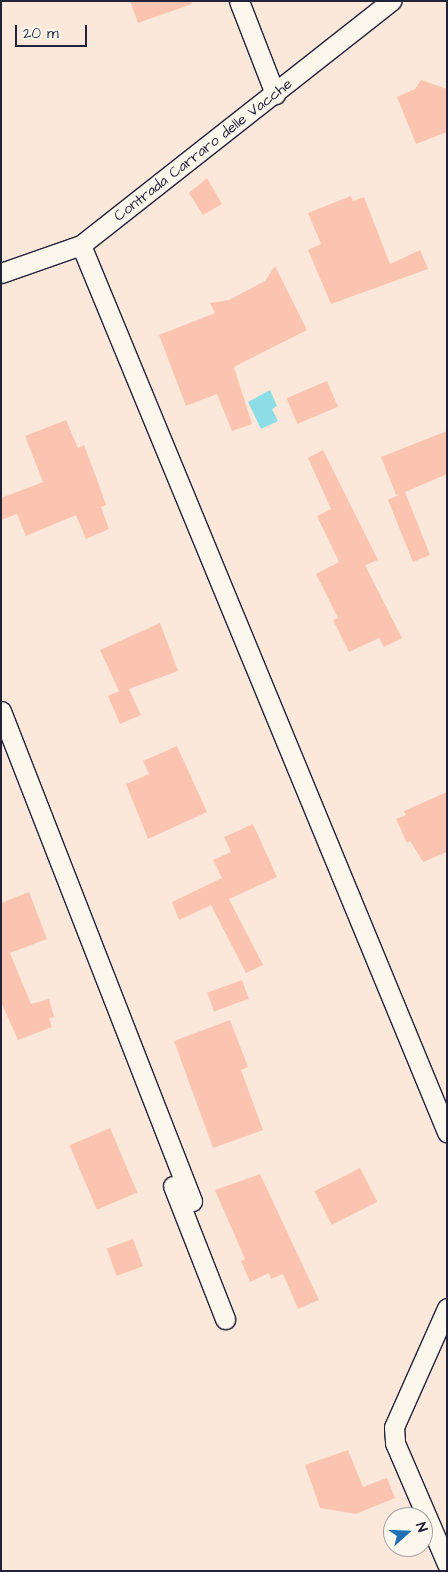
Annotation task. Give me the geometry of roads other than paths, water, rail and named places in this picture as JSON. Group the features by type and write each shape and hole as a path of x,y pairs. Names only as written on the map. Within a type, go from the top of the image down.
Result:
{"street":[{"path":"238,1 275,94"},
{"name":"Contrada Carraro delle Vacche","path":"1,273 81,245 391,1"},
{"path":"81,245 447,1132"},
{"path":"1,711 192,1201"},
{"path":"153,1102 151,1130 225,1319"},
{"path":"447,1308 394,1427 395,1443 447,1564"}],"water":[{"path":"270,390 277,406 272,409 278,421 261,429 248,402"}]}
